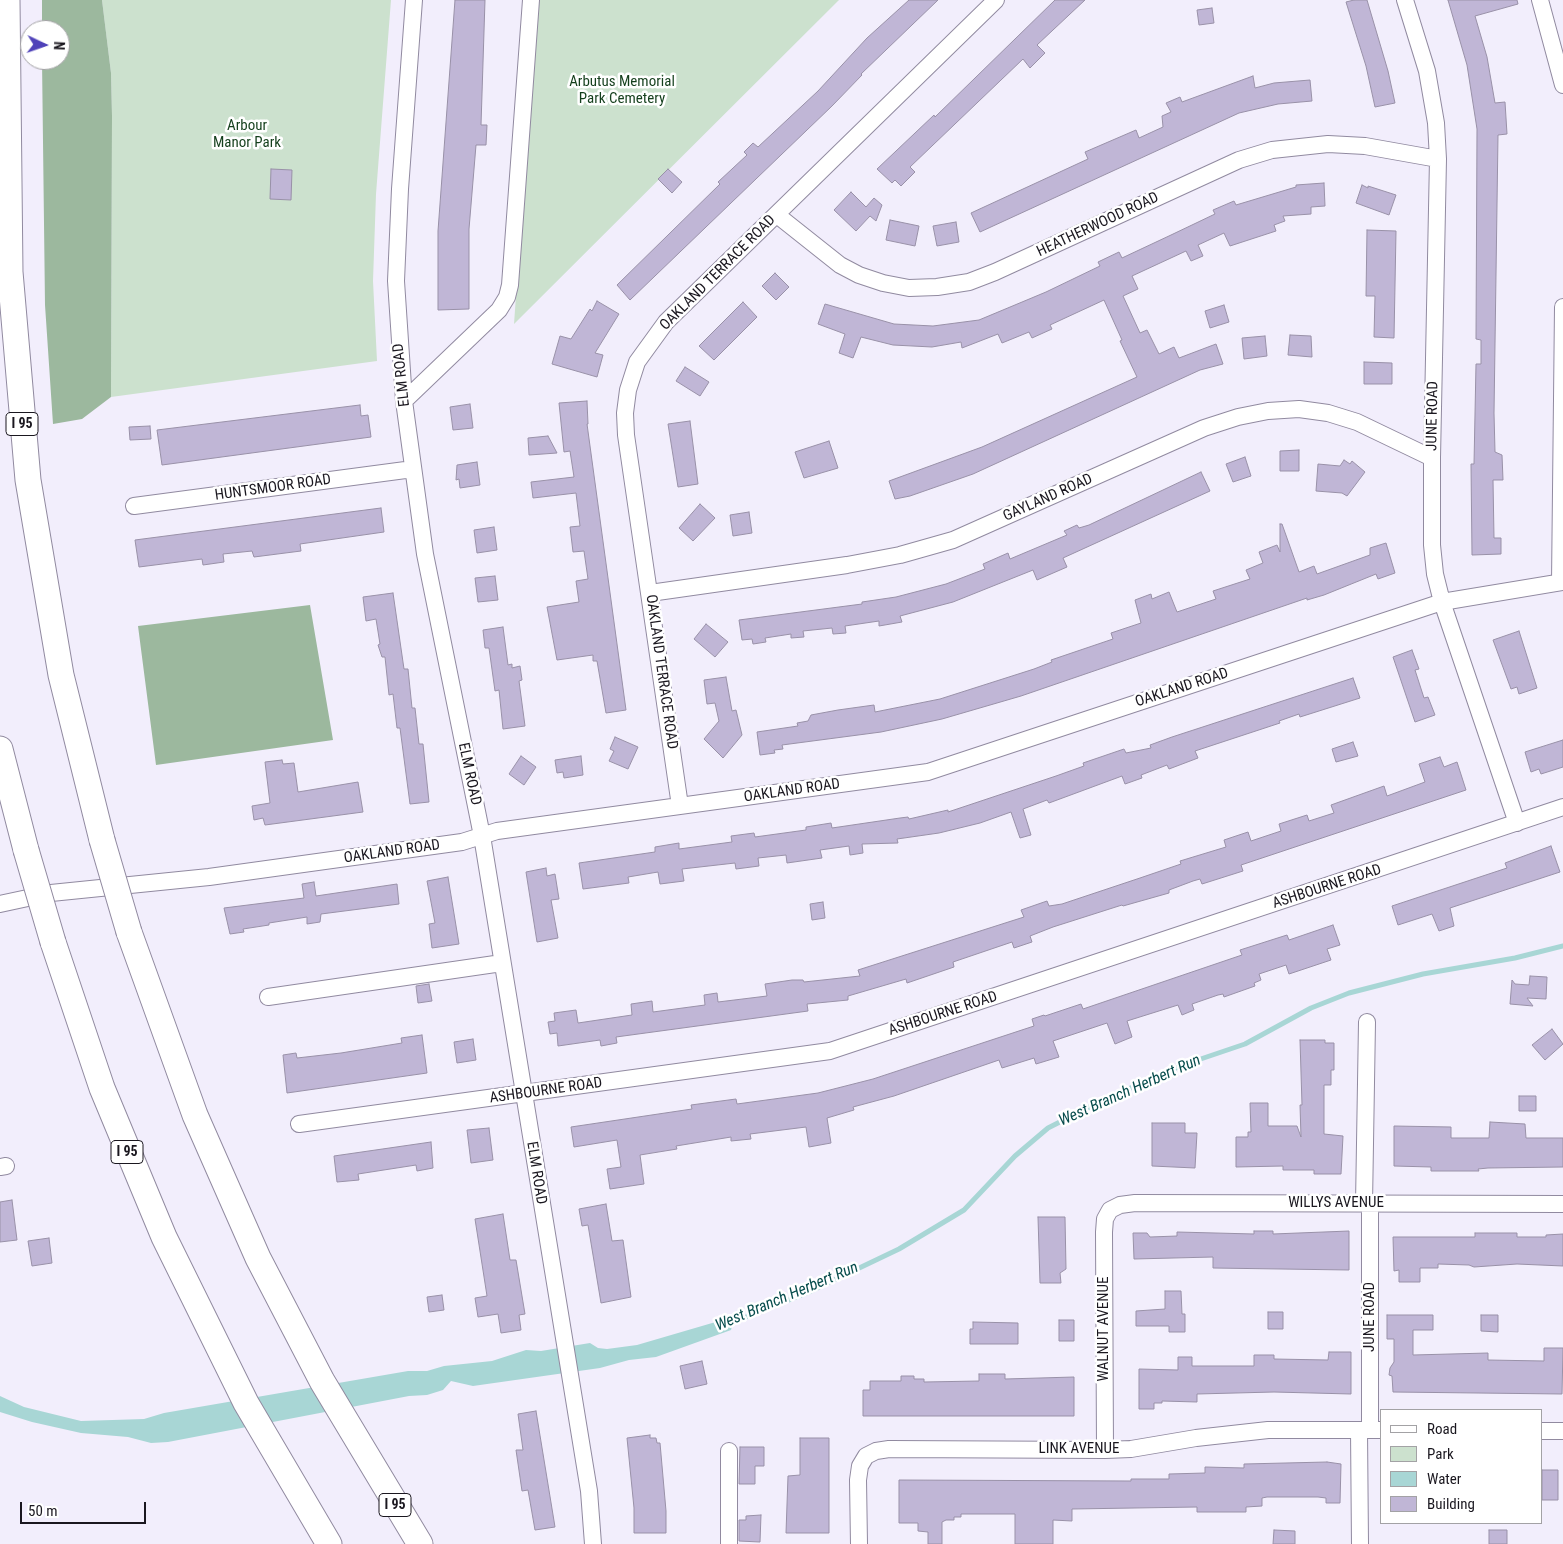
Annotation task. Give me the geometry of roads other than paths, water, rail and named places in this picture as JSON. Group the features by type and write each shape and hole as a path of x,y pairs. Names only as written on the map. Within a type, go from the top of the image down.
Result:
{"highway":[{"name":"I 95","path":"7,0 10,272 28,480 61,675 102,840 129,932 176,1066 213,1158 258,1258 299,1340 370,1465 420,1544"},
{"name":"I 95","path":"0,749 26,850 53,942 84,1036 121,1137 164,1237 220,1354 298,1494 329,1544"}],"street":[{"name":"ELM ROAD","path":"414,0 400,189 396,281 404,401 437,619 482,836 589,1491 593,1544"},
{"path":"404,401 499,310 507,297 510,285 531,0"},
{"name":"OAKLAND TERRACE ROAD","path":"680,806 625,413 628,390 637,362 666,322 996,0"},
{"name":"JUNE ROAD","path":"1405,0 1433,98 1438,159 1432,458 1432,545 1435,574 1442,602 1517,823"},
{"path":"1540,0 1556,30 1563,85"},
{"name":"HEATHERWOOD ROAD","path":"777,215 840,265 859,275 882,284 909,288 937,288 968,282 995,272 1239,160 1272,150 1328,144 1365,146 1438,159"},
{"path":"1562,582 1563,307"},
{"name":"GAYLAND ROAD","path":"650,593 847,566 900,555 953,540 1204,428 1268,410 1300,409 1328,413 1358,422 1432,458"},
{"name":"HUNTSMOOR ROAD","path":"134,506 413,469"},
{"name":"OAKLAND ROAD","path":"0,904 51,893 209,877 462,842 497,831 928,772 1442,602 1562,582"},
{"name":"ASHBOURNE ROAD","path":"299,1124 523,1094 843,1047 1563,807"},
{"path":"268,997 502,963"},
{"name":"JUNE ROAD","path":"1360,1544 1370,1430 1367,1204 1368,1022"},
{"name":"WILLYS AVENUE","path":"1110,1210 1120,1205 1135,1203 1563,1204"},
{"name":"WALNUT AVENUE","path":"1105,1450 1104,1232 1105,1219 1110,1210"},
{"name":"LINK AVENUE","path":"859,1544 858,1480 860,1466 866,1456 876,1451 889,1449 1131,1449 1196,1438 1268,1430 1370,1430"},
{"path":"1543,1430 1563,1431"},
{"path":"729,1451 729,1544"}],"water":[{"path":"719,1321 729,1322 732,1326 731,1330 656,1357 629,1360 600,1368 473,1386 451,1381 443,1390 427,1395 409,1396 168,1442 151,1443 128,1437 81,1433 32,1422 0,1412 0,1396 24,1407 81,1421 144,1419 164,1413 408,1371 427,1371 444,1366 492,1361 526,1350 541,1351 590,1343 598,1348 607,1349 637,1345"}],"waterway":[{"name":"West Branch Herbert Run","path":"726,1325 809,1292 899,1249 964,1210 1015,1156 1048,1128 1103,1100 1183,1065 1245,1044 1311,1008 1349,993 1423,974 1515,958 1563,946"}],"park label":[{"name":"Arbutus Memorial Park Cemetery","path":"622,90"},
{"name":"Arbour Manor Park","path":"247,134"}]}
